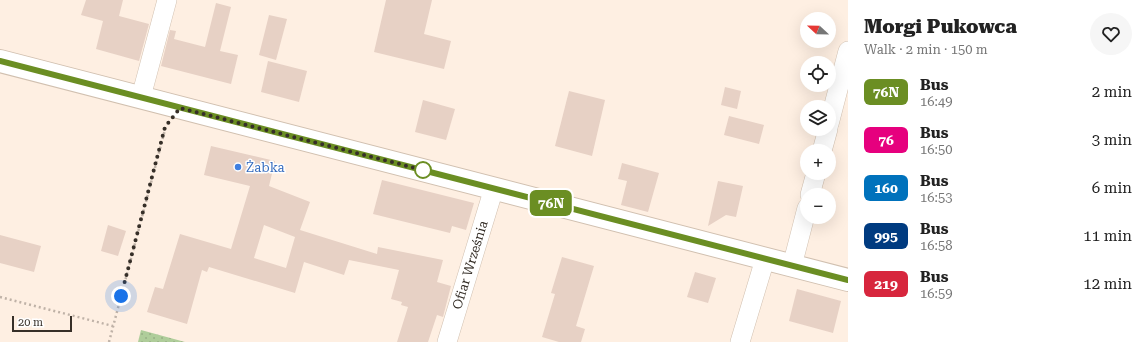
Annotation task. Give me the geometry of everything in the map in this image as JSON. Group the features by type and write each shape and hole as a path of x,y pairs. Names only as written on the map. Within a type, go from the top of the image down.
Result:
{"street":[{"path":"141,98 167,0"},
{"path":"835,100 848,51"},
{"path":"0,61 848,280"},
{"name":"Ofiar Września","path":"447,342 494,188"},
{"path":"792,266 803,224"},
{"path":"740,342 765,259"}],"path":[{"path":"109,342 165,127 180,108"},
{"path":"0,297 113,326"}],"green space":[{"path":"141,330 185,342 138,342"}],"building":[{"path":"86,0 123,0 119,16 149,24 139,61 96,49 103,21 81,15"},
{"path":"386,0 432,0 424,34 451,41 444,69 374,52"},
{"path":"216,3 231,7 220,51 238,55 231,84 161,66 170,30 176,31 174,39 205,47"},
{"path":"269,15 287,19 276,60 259,55"},
{"path":"268,61 307,71 299,102 261,92"},
{"path":"725,87 741,91 737,109 721,105"},
{"path":"569,91 605,100 592,156 555,146"},
{"path":"423,100 455,109 446,140 415,132"},
{"path":"729,116 764,125 759,144 724,135"},
{"path":"211,146 275,161 269,186 310,202 300,230 377,254 378,247 443,260 437,282 451,286 443,317 437,315 428,342 397,342 408,307 401,305 402,302 391,299 399,270 349,260 344,275 304,262 295,293 209,267 207,272 202,270 187,324 147,312 155,287 163,289 180,234 231,249 250,186 204,175","holes":["264,225 295,237 286,268 254,258"]},
{"path":"622,163 659,173 648,212 621,205 627,181 618,179"},
{"path":"382,180 474,203 466,230 452,226 450,233 373,214"},
{"path":"718,181 743,186 736,217 726,215 708,226"},
{"path":"108,225 126,231 118,256 101,251"},
{"path":"0,235 41,246 34,272 0,263"},
{"path":"562,257 594,266 576,326 585,329 581,342 559,342 542,337 555,294 551,293"},
{"path":"695,272 716,278 708,303 687,297"},
{"path":"797,289 841,301 833,333 789,321"}],"bus line":[{"name":"76N","path":"0,61 848,280"}],"place":[{"name":"Żabka","path":"238,167"}],"route":[{"path":"121,296 165,127 180,108 423,170"}]}
